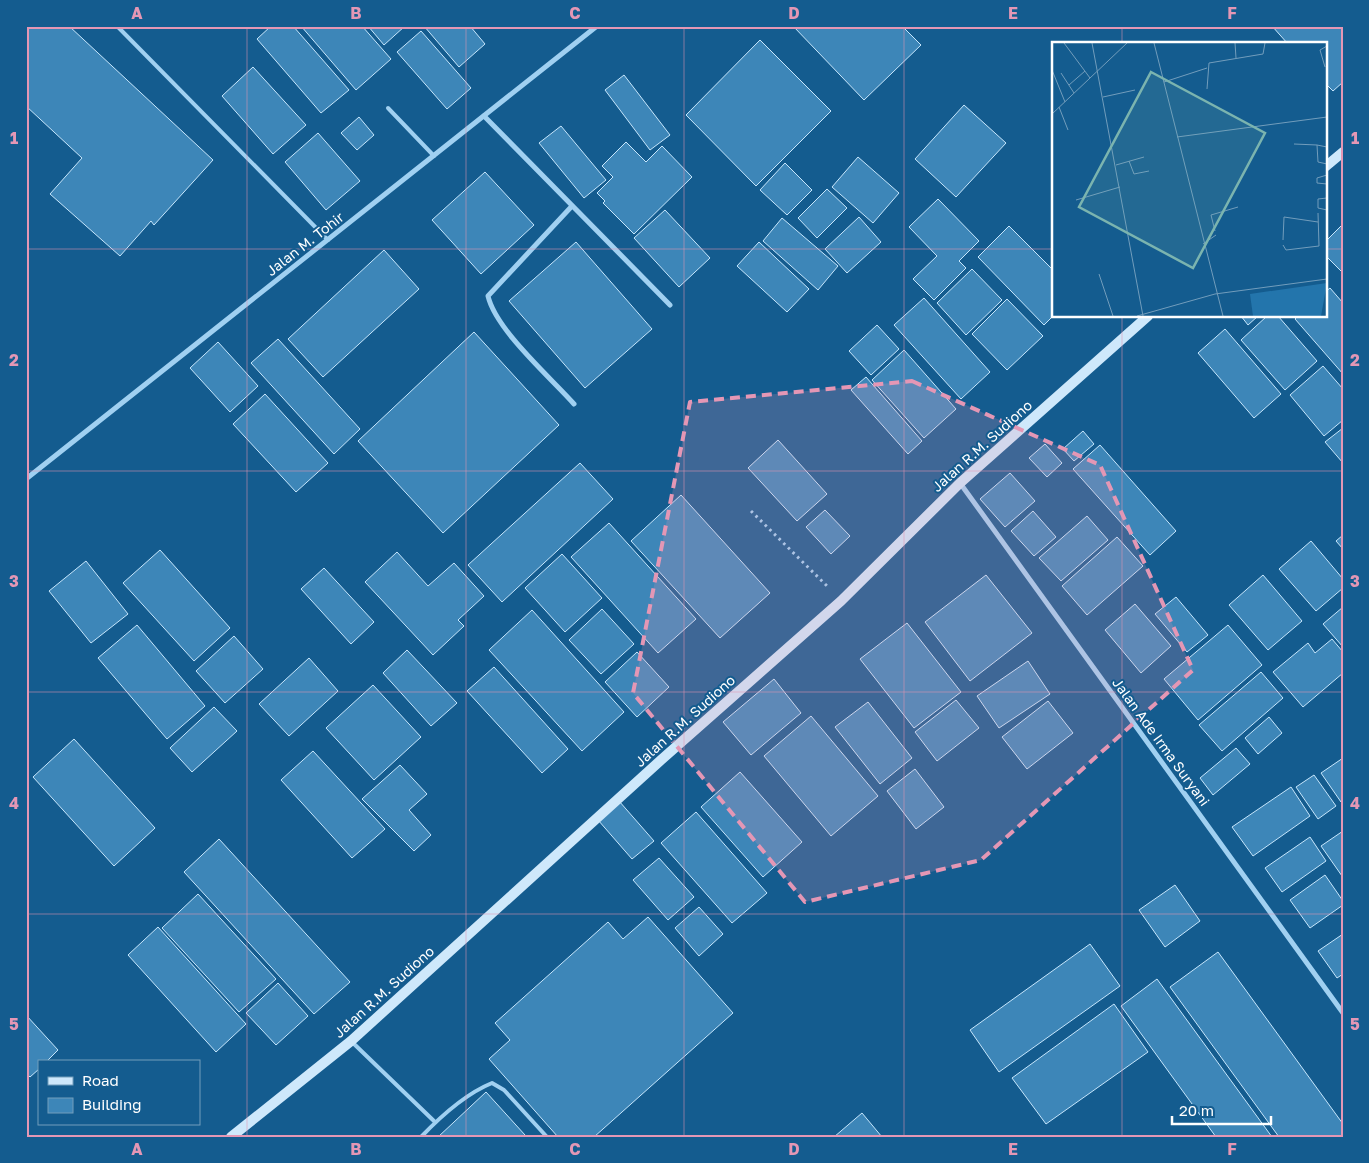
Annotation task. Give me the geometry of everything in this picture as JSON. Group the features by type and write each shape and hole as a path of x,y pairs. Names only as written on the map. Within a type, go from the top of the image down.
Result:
{"street":[{"name":"Jalan M. Tohir","path":"26,479 597,26"},
{"path":"484,116 670,305"},
{"path":"1326,166 1342,153"},
{"path":"572,206 488,296 491,306 504,328 574,404"},
{"name":"Jalan R.M. Sudiono","path":"231,1137 351,1041 661,760 842,601 960,484 1146,318"},
{"name":"Jalan Ade Irma Suryani","path":"960,484 1343,1013"}],"lane":[{"path":"117,26 328,240"},
{"path":"388,108 434,156"},
{"path":"351,1041 435,1122"},
{"path":"421,1137 435,1122 479,1088 492,1083 504,1090 547,1137"}],"path":[{"path":"750,511 842,601"}],"highlighted area":[{"path":"912,381 1100,465 1193,670 981,860 805,902 633,693 690,402"}],"building":[{"path":"26,26 69,26 213,160 154,225 151,221 120,256 50,194 82,158 26,106"},
{"path":"271,26 293,26 349,90 321,113 257,39"},
{"path":"301,26 362,26 391,59 356,90"},
{"path":"368,26 405,26 384,45"},
{"path":"424,26 470,26 485,44 459,67"},
{"path":"793,26 902,26 921,45 864,100"},
{"path":"1272,26 1343,26 1343,82 1333,91 1326,84 1326,42 1286,42"},
{"path":"421,31 471,88 447,109 397,52"},
{"path":"760,40 831,111 756,186 686,115"},
{"path":"253,67 306,125 273,154 222,96"},
{"path":"624,75 670,135 650,150 605,90"},
{"path":"964,105 1006,143 956,197 915,159"},
{"path":"359,117 374,135 357,150 341,133"},
{"path":"561,126 606,180 584,198 539,143"},
{"path":"318,133 360,181 326,210 285,162"},
{"path":"626,142 646,162 662,146 692,177 634,234 603,203 605,201 597,193 613,177 602,166"},
{"path":"858,157 899,193 873,223 832,187"},
{"path":"785,163 812,190 787,215 760,190"},
{"path":"485,172 534,225 481,274 432,220"},
{"path":"827,189 847,208 817,238 798,218"},
{"path":"938,199 979,241 959,261 966,268 934,300 913,279 937,256 909,227"},
{"path":"665,210 710,258 679,287 634,238"},
{"path":"859,217 881,242 847,273 825,249"},
{"path":"782,218 838,266 818,290 763,241"},
{"path":"1343,224 1343,273 1326,256 1326,241"},
{"path":"1009,226 1052,269 1052,317 1044,325 978,257"},
{"path":"576,242 652,329 585,388 509,301"},
{"path":"759,242 809,289 787,312 737,266"},
{"path":"384,250 419,289 323,377 288,339"},
{"path":"972,269 1002,300 966,335 937,303"},
{"path":"1330,288 1343,303 1343,374 1295,319 1326,318 1326,291"},
{"path":"924,298 990,372 961,399 894,325"},
{"path":"1007,299 1043,336 1007,370 972,334"},
{"path":"1243,318 1256,318 1248,325"},
{"path":"1265,318 1280,318 1317,361 1285,390 1241,340"},
{"path":"877,325 899,349 871,375 849,351"},
{"path":"1225,329 1281,394 1254,418 1198,353"},
{"path":"474,332 559,425 443,533 358,441"},
{"path":"278,339 360,429 334,454 251,363"},
{"path":"218,342 258,386 230,412 190,368"},
{"path":"904,350 956,409 924,438 872,380"},
{"path":"1323,366 1343,389 1343,420 1324,436 1290,395"},
{"path":"866,377 922,441 908,454 851,390"},
{"path":"265,394 328,463 296,492 233,424"},
{"path":"1343,428 1343,463 1325,442"},
{"path":"1083,431 1094,444 1074,461 1063,449"},
{"path":"778,440 827,494 797,521 748,468"},
{"path":"1045,444 1062,463 1047,477 1029,458"},
{"path":"1100,445 1176,531 1150,555 1073,469"},
{"path":"580,463 613,499 502,602 468,565"},
{"path":"1010,473 1035,501 1005,527 980,499"},
{"path":"681,495 770,593 720,638 631,541"},
{"path":"825,510 850,536 831,554 806,527"},
{"path":"1033,511 1056,537 1034,556 1011,531"},
{"path":"1087,516 1108,540 1061,581 1039,558"},
{"path":"609,523 696,619 658,653 571,557"},
{"path":"1343,535 1343,549 1336,541"},
{"path":"1117,537 1143,566 1087,615 1062,586"},
{"path":"1311,541 1343,579 1343,588 1316,611 1279,569"},
{"path":"160,550 230,628 194,661 123,583"},
{"path":"397,552 428,586 454,563 484,596 458,620 464,626 433,655 365,582"},
{"path":"562,554 602,598 565,632 525,588"},
{"path":"86,561 128,614 91,643 49,591"},
{"path":"324,568 374,622 351,644 301,589"},
{"path":"986,575 1032,633 970,681 925,622"},
{"path":"1263,575 1302,621 1268,650 1229,605"},
{"path":"1176,597 1208,635 1187,652 1155,614"},
{"path":"1135,604 1171,646 1141,673 1105,630"},
{"path":"1343,607 1343,647 1323,624"},
{"path":"602,609 634,644 601,674 569,640"},
{"path":"532,610 624,712 582,751 489,650"},
{"path":"907,623 961,692 914,728 860,659"},
{"path":"137,625 205,706 167,739 98,658"},
{"path":"1228,625 1262,665 1198,720 1164,679"},
{"path":"234,636 263,669 225,703 196,671"},
{"path":"1332,639 1343,652 1343,673 1303,707 1273,672 1308,643 1315,653"},
{"path":"407,650 457,703 431,726 383,673"},
{"path":"637,652 669,687 637,717 605,682"},
{"path":"309,658 338,691 289,736 259,704"},
{"path":"1028,661 1050,694 999,728 977,696"},
{"path":"494,667 568,749 542,773 467,691"},
{"path":"1261,672 1283,698 1222,751 1199,725"},
{"path":"774,679 801,713 751,755 723,722"},
{"path":"373,685 421,737 374,780 326,728"},
{"path":"956,700 979,728 937,761 915,732"},
{"path":"1048,701 1073,733 1027,769 1002,737"},
{"path":"868,702 912,758 880,784 835,727"},
{"path":"214,707 237,731 192,772 170,748"},
{"path":"811,716 878,796 831,836 764,756"},
{"path":"1269,717 1282,733 1258,754 1245,738"},
{"path":"74,739 155,828 114,866 33,777"},
{"path":"1236,748 1250,764 1213,795 1200,778"},
{"path":"313,751 385,829 352,858 281,780"},
{"path":"1343,758 1343,801 1341,802 1321,773"},
{"path":"400,765 427,794 409,810 431,835 414,851 362,799"},
{"path":"915,769 944,807 916,829 887,791"},
{"path":"740,772 802,842 763,877 701,807"},
{"path":"1314,775 1336,806 1318,819 1296,787"},
{"path":"1291,787 1310,816 1253,856 1232,827"},
{"path":"619,801 654,841 632,859 598,820"},
{"path":"696,812 767,893 732,923 661,843"},
{"path":"1343,831 1343,875 1342,876 1321,846"},
{"path":"1310,837 1326,861 1282,892 1265,868"},
{"path":"219,839 350,982 314,1014 184,872"},
{"path":"659,858 694,897 668,920 633,880"},
{"path":"1325,875 1343,901 1343,905 1310,928 1290,900"},
{"path":"1175,885 1200,921 1165,947 1139,910"},
{"path":"198,894 276,979 239,1012 162,928"},
{"path":"699,907 723,934 699,956 675,928"},
{"path":"648,917 733,1013 594,1137 558,1137 489,1059 510,1040 495,1023 608,922 623,939"},
{"path":"158,927 246,1024 216,1052 128,955"},
{"path":"1343,934 1343,974 1337,978 1318,951"},
{"path":"1090,944 1120,986 999,1072 970,1030"},
{"path":"1218,952 1343,1124 1343,1137 1279,1137 1170,987"},
{"path":"1157,979 1272,1137 1216,1137 1121,1006"},
{"path":"278,983 308,1016 276,1045 246,1013"},
{"path":"1114,1004 1148,1052 1046,1124 1012,1078"},
{"path":"26,1015 58,1050 48,1060 38,1060 38,1070 30,1077 26,1073"},
{"path":"486,1092 525,1135 524,1137 438,1137"},
{"path":"862,1113 882,1137 834,1137"}]}
